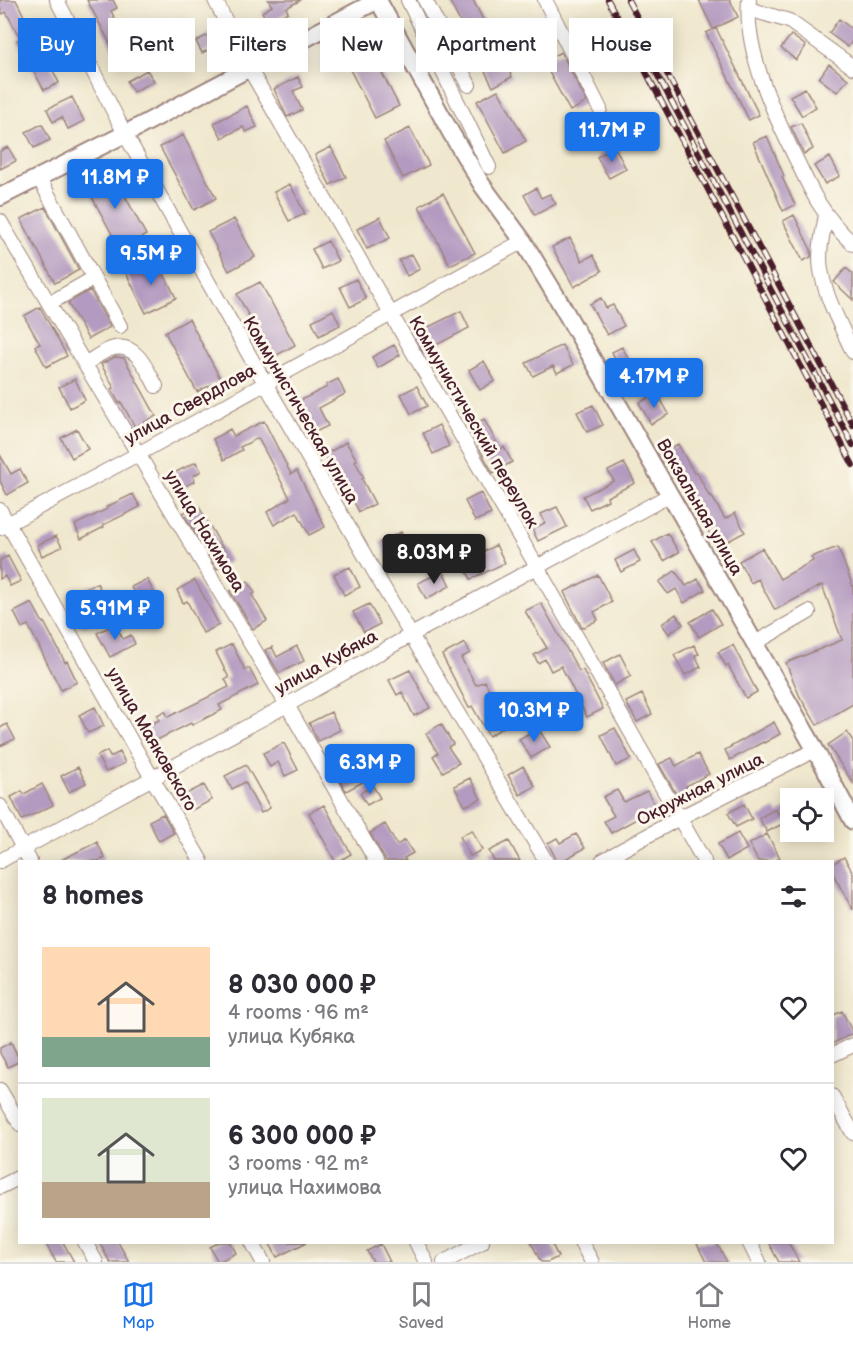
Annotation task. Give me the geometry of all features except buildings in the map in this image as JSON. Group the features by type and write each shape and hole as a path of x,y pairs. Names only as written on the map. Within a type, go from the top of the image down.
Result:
{"main road":[{"path":"308,37 378,0"},
{"name":"Вокзальная улица","path":"378,0 477,177 523,241 558,298 853,821"},
{"path":"0,197 241,72"}],"street":[{"name":"Коммунистическая улица","path":"57,0 124,134 265,383 411,635 545,860"},
{"name":"Коммунистический переулок","path":"215,0 224,18"},
{"path":"408,0 489,167"},
{"path":"425,0 469,85"},
{"path":"545,0 600,109"},
{"path":"853,67 789,21 749,4 753,44 765,90 816,200 843,235 853,244"},
{"name":"Коммунистический переулок","path":"251,72 681,817 703,860"},
{"path":"39,178 120,326"},
{"path":"826,214 820,269 829,299 853,352"},
{"name":"улица Нахимова","path":"0,221 287,705 375,860"},
{"name":"улица Свердлова","path":"4,526 523,241"},
{"path":"50,303 94,278"},
{"path":"85,364 112,348 122,347 135,353 156,386"},
{"name":"улица Кубяка","path":"0,861 27,855 152,778 670,495"},
{"name":"улица Маяковского","path":"0,510 4,526 200,860"},
{"path":"755,644 809,612"},
{"name":"Окружная улица","path":"604,860 681,817 815,750"},
{"path":"0,806 27,855"},
{"path":"834,1054 853,1044"},
{"path":"0,1090 18,1121"},
{"path":"834,1100 853,1133"},
{"path":"0,1187 18,1178"},
{"path":"86,1244 96,1262"},
{"path":"253,1244 263,1262"},
{"path":"417,1244 426,1262"},
{"path":"444,1262 478,1244"},
{"path":"582,1244 592,1262"},
{"path":"750,1244 759,1262"}],"railway":[{"path":"608,0 853,465"},
{"path":"628,0 853,425"},
{"path":"656,72 853,445"}]}
